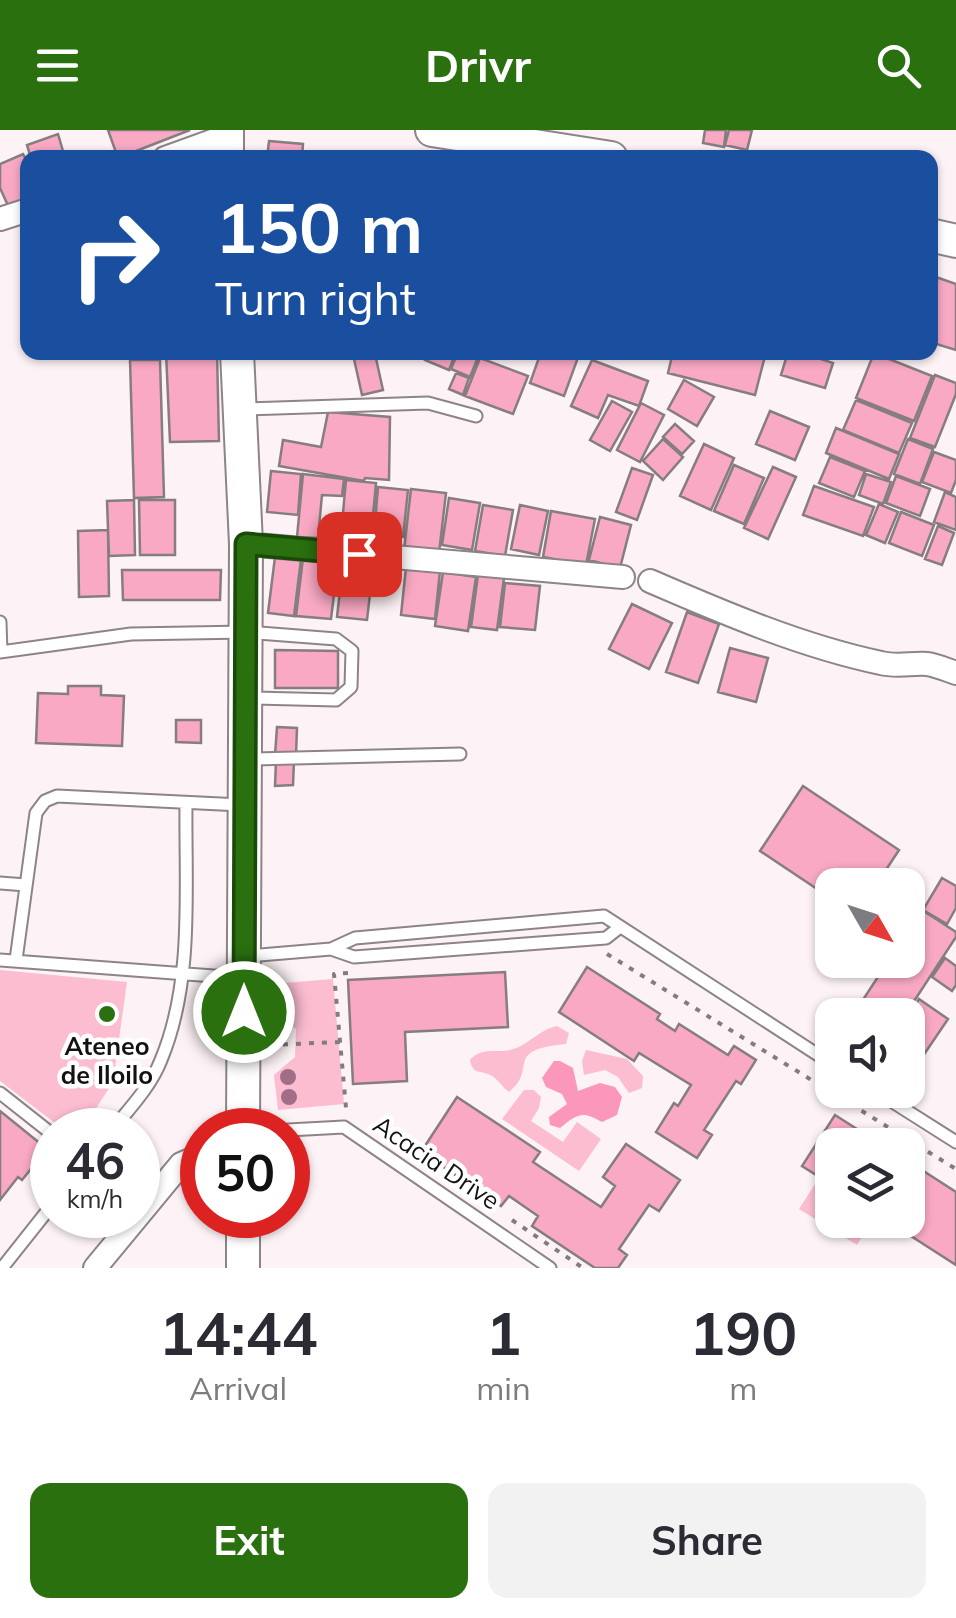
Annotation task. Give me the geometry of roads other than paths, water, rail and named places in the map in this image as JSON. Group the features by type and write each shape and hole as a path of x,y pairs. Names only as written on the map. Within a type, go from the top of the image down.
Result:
{"main road":[{"path":"432,130 560,150"},
{"path":"237,360 246,544 243,1108"},
{"path":"243,1238 243,1268"}],"street":[{"path":"194,150 227,141"},
{"path":"246,544 623,577"},
{"path":"650,580 804,642 880,663 927,664 956,673"},
{"path":"95,1268 180,1166"}],"lane":[{"path":"240,410 428,403 476,416"},
{"path":"0,622 1,652 131,634 246,632 336,639 352,651 351,687 336,700 246,698"},
{"path":"246,759 460,754"},
{"path":"16,960 36,813 45,801 57,796 245,806"},
{"path":"130,1108 161,1062 182,976 186,805"},
{"path":"0,883 26,886"},
{"path":"0,960 182,976 331,949 355,938 604,916 815,1053"},
{"path":"331,949 354,957 559,943 606,938 620,927"},
{"path":"0,1092 30,1116"},
{"path":"902,1108 956,1142"},
{"name":"Acacia Drive","path":"310,1129 344,1127 550,1268"},
{"path":"2,1268 30,1233"}],"place":[{"name":"Ateneo de Iloilo","path":"107,1014"}]}
